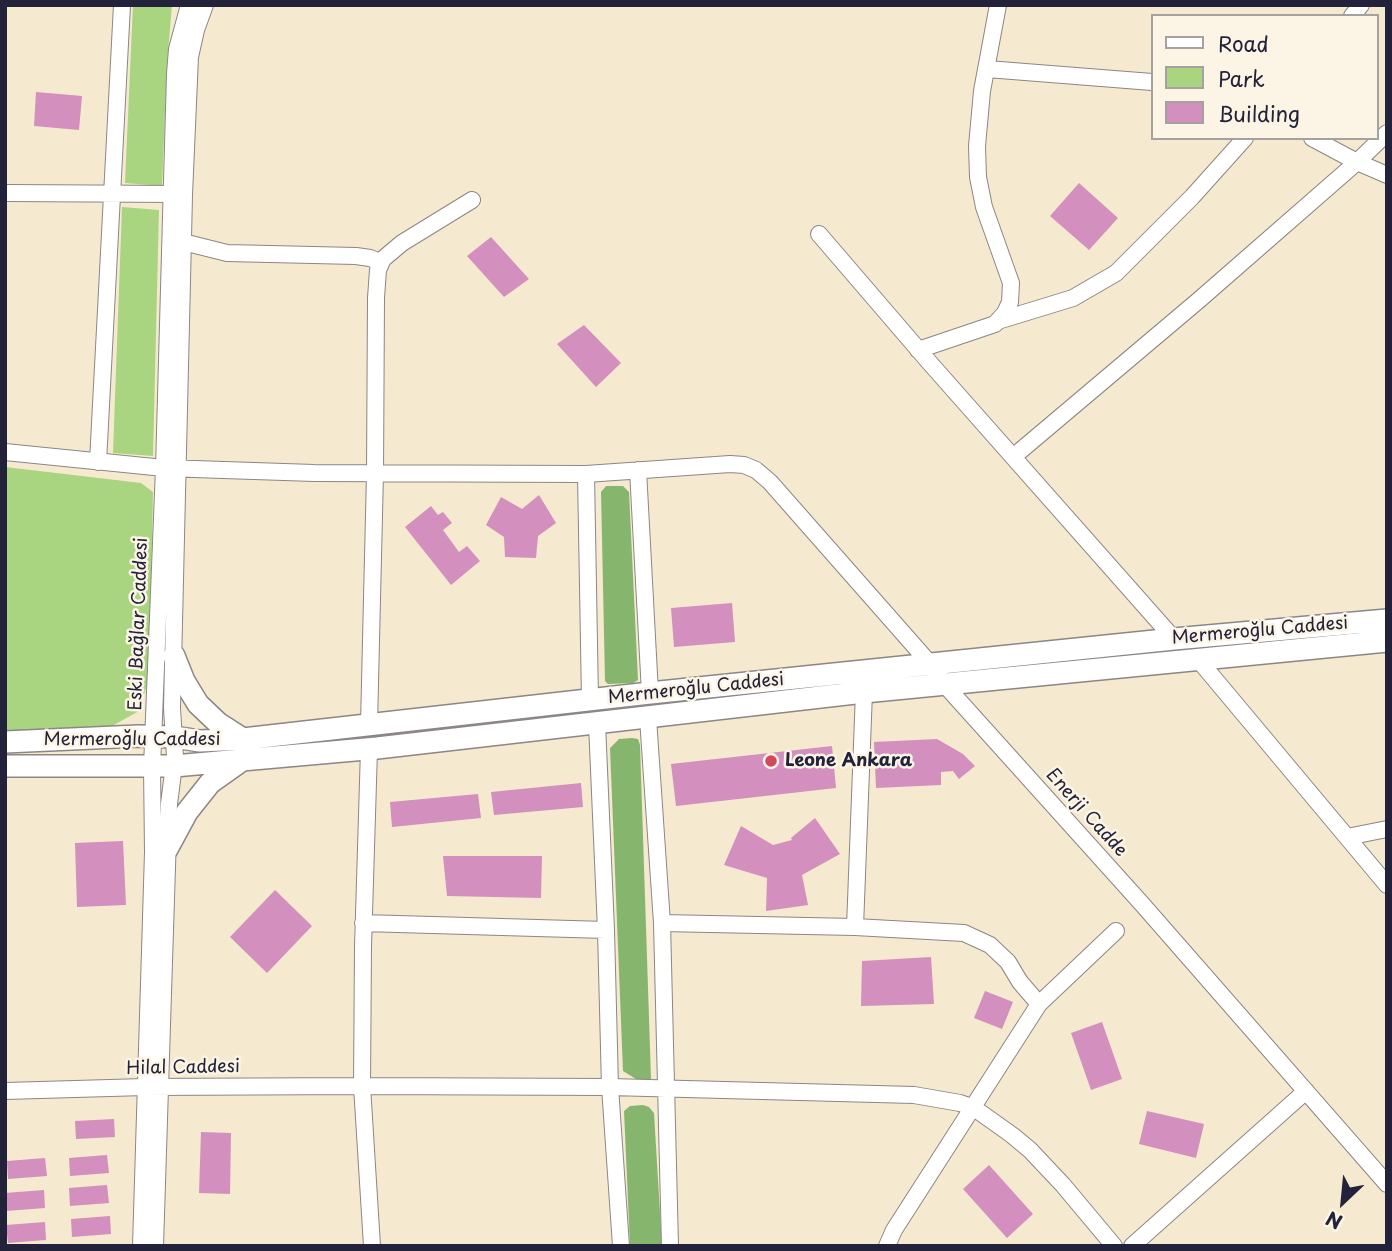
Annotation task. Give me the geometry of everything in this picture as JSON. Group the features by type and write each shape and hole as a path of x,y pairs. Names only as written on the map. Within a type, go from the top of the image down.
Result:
{"main road":[{"name":"Mermeroğlu Caddesi","path":"5,766 174,766 369,725 650,693 1387,620"},
{"name":"Mermeroğlu Caddesi","path":"5,742 163,737 243,750 369,749 864,692 1387,641"},
{"path":"167,849 187,812 209,783 243,750 198,704 184,681 174,656"}],"street":[{"path":"98,462 122,5"},
{"name":"Eski Bağlar Caddesi","path":"141,1246 169,804 174,766 163,737 177,194 177,49 189,5"},
{"name":"Eski Bağlar Caddesi","path":"152,1087 152,767 163,737 174,656 171,469 183,242 177,194 192,43 205,5"},
{"path":"998,5 982,92 977,146 978,177 984,207 1011,283 1010,302 1001,320"},
{"path":"987,69 1150,82"},
{"path":"1013,457 1357,162 1387,133"},
{"path":"918,350 1073,298 1116,273 1192,197 1242,140"},
{"path":"1316,140 1387,175"},
{"path":"5,193 177,194"},
{"path":"369,725 376,298 380,262 402,243 472,200"},
{"path":"819,234 1174,639"},
{"path":"183,242 239,254 356,256 380,262"},
{"path":"5,452 171,469 586,474 638,470 650,693"},
{"name":"Enerji Cadde","path":"638,470 744,465 756,470 770,482 932,666 944,684 1387,1184"},
{"path":"586,474 590,700"},
{"path":"1197,658 1387,885"},
{"path":"855,927 864,692"},
{"path":"648,718 662,923 670,1246"},
{"path":"597,724 610,1087 621,1246"},
{"path":"369,749 363,923 362,1086 372,1246"},
{"path":"1347,837 1387,829"},
{"path":"363,923 606,930"},
{"path":"662,923 855,927 964,933 990,945 1008,962 1039,1004"},
{"path":"887,1246 894,1230 1039,1004 1116,931"},
{"path":"152,1087 155,1246"},
{"name":"Hilal Caddesi","path":"5,1091 152,1087 610,1087 914,1094 974,1108"},
{"path":"1132,1246 1306,1091"},
{"path":"974,1108 1030,1150 1114,1246"}],"green space":[{"path":"133,5 172,5 162,186 125,183"},
{"path":"122,207 159,210 153,456 113,453"},
{"path":"5,467 141,483 153,492 149,678 139,711 112,726 5,731"},
{"path":"606,486 623,486 629,492 638,680 633,683 608,684 605,681 601,492"},
{"path":"619,739 638,739 640,745 651,1079 636,1079 623,1071 610,748"},
{"path":"643,1105 654,1113 662,1246 630,1246 624,1111 630,1106"}],"building":[{"path":"36,92 82,96 79,130 34,126"},
{"path":"1079,183 1118,218 1089,250 1050,216"},
{"path":"491,237 529,279 504,297 467,256"},
{"path":"584,325 621,363 596,387 557,344"},
{"path":"539,495 556,523 538,536 536,558 505,557 504,537 486,525 501,497 522,509"},
{"path":"431,506 438,515 443,512 452,523 443,530 459,552 467,546 480,561 451,585 405,527"},
{"path":"732,603 735,642 674,647 671,608"},
{"path":"937,739 963,754 975,766 959,779 953,771 941,772 941,785 876,788 874,742"},
{"path":"832,746 836,788 676,806 671,764"},
{"path":"581,783 583,807 494,815 491,792"},
{"path":"478,794 481,818 392,827 390,802"},
{"path":"815,818 840,854 802,875 808,905 766,911 767,878 724,865 741,826 773,845 792,840 791,838"},
{"path":"123,841 126,905 77,907 75,843"},
{"path":"443,856 542,856 541,898 447,896"},
{"path":"275,890 312,926 267,973 230,937"},
{"path":"931,957 934,1004 861,1006 862,961"},
{"path":"985,991 1013,1002 1002,1029 974,1018"},
{"path":"1102,1022 1122,1079 1091,1090 1071,1033"},
{"path":"1147,1111 1204,1124 1196,1158 1139,1144"},
{"path":"114,1119 115,1137 76,1139 75,1121"},
{"path":"201,1132 231,1133 230,1194 199,1193"},
{"path":"107,1155 109,1173 70,1176 69,1158"},
{"path":"45,1158 47,1176 8,1179 7,1161"},
{"path":"989,1165 1033,1214 1007,1238 963,1189"},
{"path":"107,1185 109,1203 70,1206 69,1188"},
{"path":"44,1190 45,1208 6,1211 5,1193"},
{"path":"110,1216 111,1234 72,1237 71,1219"},
{"path":"45,1222 46,1240 8,1243 6,1225"}],"place":[{"name":"Leone Ankara","path":"771,761"}]}
